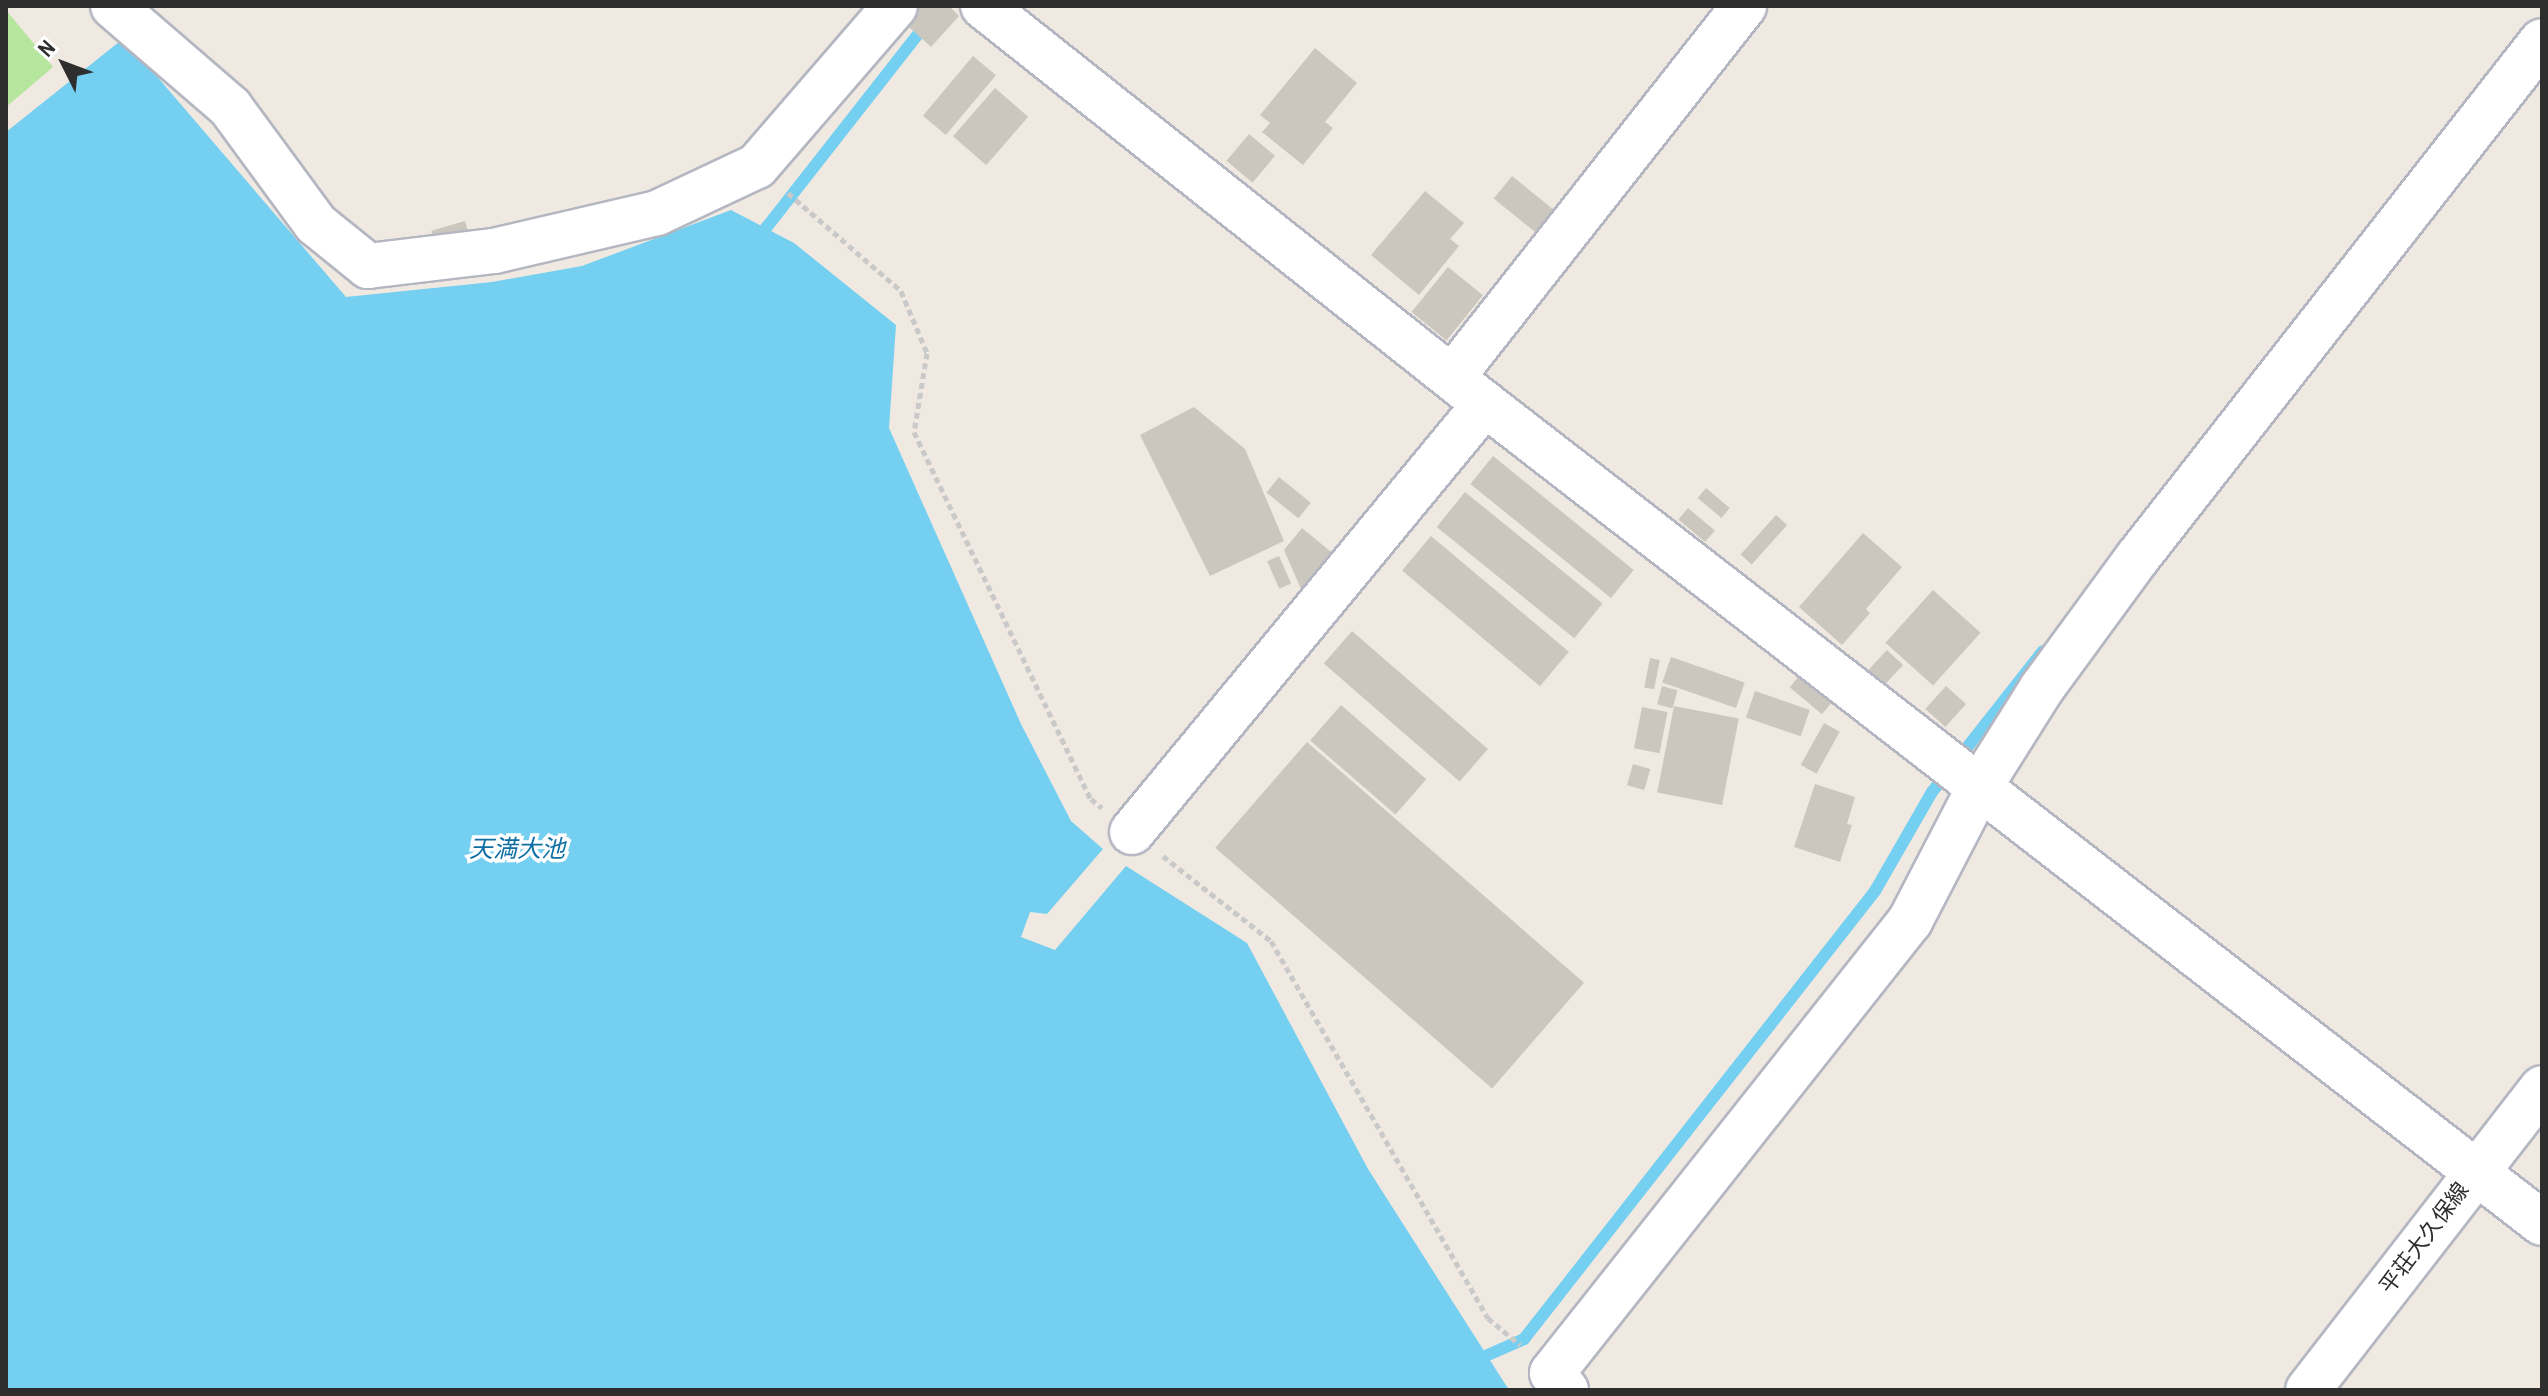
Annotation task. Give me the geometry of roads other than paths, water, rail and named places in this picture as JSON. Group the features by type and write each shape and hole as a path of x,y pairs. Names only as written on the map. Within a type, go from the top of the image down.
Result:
{"street":[{"path":"113,6 230,107 316,224 368,266 494,251 657,213 757,166 895,6"},
{"path":"983,6 1485,404 2542,1223"},
{"path":"1453,376 1744,6"},
{"path":"1566,1390 1552,1373 1910,921 1979,788 2042,688 2138,557 2542,41"},
{"path":"1132,832 1485,404"},
{"name":"平荘大久保線","path":"2308,1390 2542,1088"}],"water":[{"name":"天満大池","path":"124,38 346,297 492,282 582,266 731,210 794,243 896,325 889,428 1021,724 1071,821 1103,849 1047,914 1030,912 1021,937 1055,950 1126,866 1247,943 1368,1169 1509,1390 6,1390 6,132"}],"waterway":[{"path":"759,241 940,6"},
{"path":"1474,1361 1524,1339 1875,891 1932,792 2043,651"}]}
